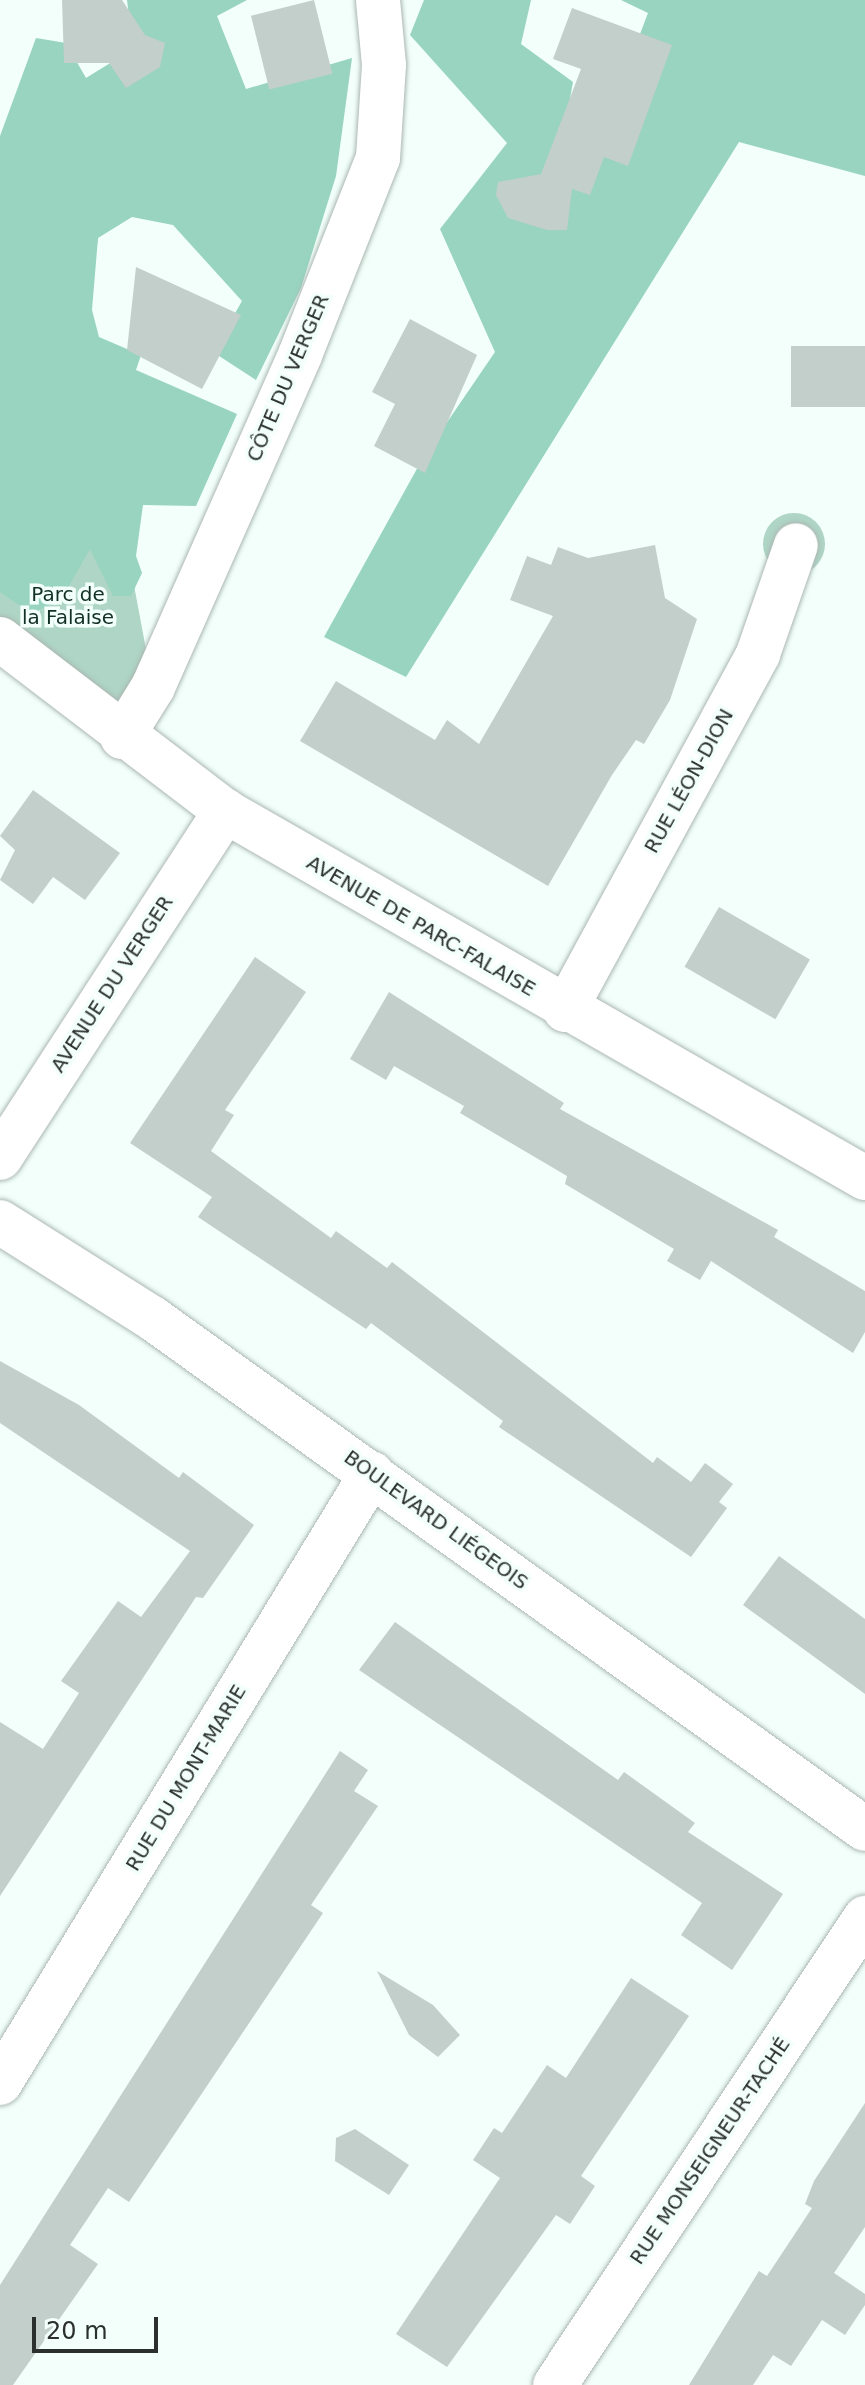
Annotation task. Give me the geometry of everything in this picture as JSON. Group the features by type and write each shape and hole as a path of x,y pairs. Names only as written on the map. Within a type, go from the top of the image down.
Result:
{"street":[{"name":"CÔTE DU VERGER","path":"122,737 153,687 300,355 378,158 384,65 378,0"},
{"name":"RUE LÉON-DION","path":"565,1010 758,654 796,545"},
{"name":"AVENUE DE PARC-FALAISE","path":"0,639 122,737 225,811 565,1010 865,1178"},
{"name":"AVENUE DU VERGER","path":"0,1158 225,811"},
{"name":"BOULEVARD LIÉGEOIS","path":"0,1222 372,1473 865,1829"},
{"name":"RUE DU MONT-MARIE","path":"0,2083 372,1473"},
{"name":"RUE MONSEIGNEUR-TACHÉ","path":"555,2385 865,1918"}],"green space":[{"path":"127,0 247,0 217,16 246,89 352,58 336,176 301,288 256,380 213,352 242,301 173,225 132,217 98,238 92,310 99,337 141,355 136,370 237,414 196,506 143,505 136,556 142,573 131,596 113,596 90,549 62,598 32,614 0,592 0,136 36,38 66,43 86,78 133,49"},
{"path":"424,0 531,0 521,44 573,82 565,126 616,97 648,13 621,0 865,0 865,176 739,142 406,677 324,637 424,456 495,352 440,229 507,143 410,35"},
{"name":"Parc de la Falaise","path":"0,169 107,189 84,317 153,687 122,737 0,639"},
{"path":"794,513 806,515 816,522 823,532 823,556 816,566 806,573 794,575 782,573 772,566 765,556 763,544 765,532 772,522 782,515"}],"building":[{"path":"62,0 122,0 145,35 165,43 160,67 126,88 109,63 64,63"},
{"path":"314,0 332,74 269,89 251,16"},
{"path":"572,8 672,45 628,166 604,157 590,195 572,189 567,230 547,230 508,218 496,195 498,182 541,174 581,69 553,59"},
{"path":"136,267 241,315 202,389 127,350"},
{"path":"410,319 477,355 425,473 374,446 395,404 372,392"},
{"path":"791,346 865,346 865,407 791,407"},
{"path":"655,545 665,598 697,619 670,700 644,744 636,740 612,775 548,886 300,741 336,681 435,740 447,720 479,744 553,616 510,600 527,556 551,565 558,547 588,558"},
{"path":"33,790 120,853 85,900 53,877 33,904 0,880 15,850 0,836"},
{"path":"719,907 810,960 775,1019 684,967"},
{"path":"255,957 306,992 225,1110 234,1115 211,1151 331,1238 336,1231 387,1268 392,1262 653,1463 657,1457 691,1482 705,1463 733,1484 719,1502 727,1508 691,1557 499,1427 503,1421 371,1323 366,1329 198,1217 212,1197 130,1143"},
{"path":"389,992 564,1103 560,1109 778,1230 774,1237 865,1291 865,1332 853,1353 711,1261 700,1280 667,1261 674,1249 565,1184 567,1176 460,1113 464,1106 394,1066 386,1080 350,1059"},
{"path":"0,1361 79,1405 179,1478 183,1472 254,1525 203,1598 196,1597 0,1896 0,1722 43,1749 79,1693 61,1681 118,1601 141,1617 190,1551 0,1423"},
{"path":"779,1556 865,1619 865,1694 743,1605"},
{"path":"395,1622 618,1780 624,1772 695,1823 688,1832 783,1894 732,1970 681,1935 702,1903 359,1670"},
{"path":"340,1751 368,1770 354,1791 378,1806 311,1905 323,1913 129,2202 108,2188 70,2245 98,2264 13,2385 0,2385 0,2285"},
{"path":"377,1971 433,2005 460,2035 438,2057 409,2035"},
{"path":"631,1978 689,2016 581,2176 595,2186 570,2224 556,2215 447,2367 396,2334 500,2178 473,2160 494,2128 502,2133 547,2065 566,2078"},
{"path":"865,2103 865,2227 834,2273 865,2294 865,2305 845,2335 822,2320 791,2366 773,2355 753,2385 689,2385 759,2271 767,2276 812,2208 805,2204 814,2181"},
{"path":"355,2129 409,2165 389,2195 335,2161 336,2138"}]}
